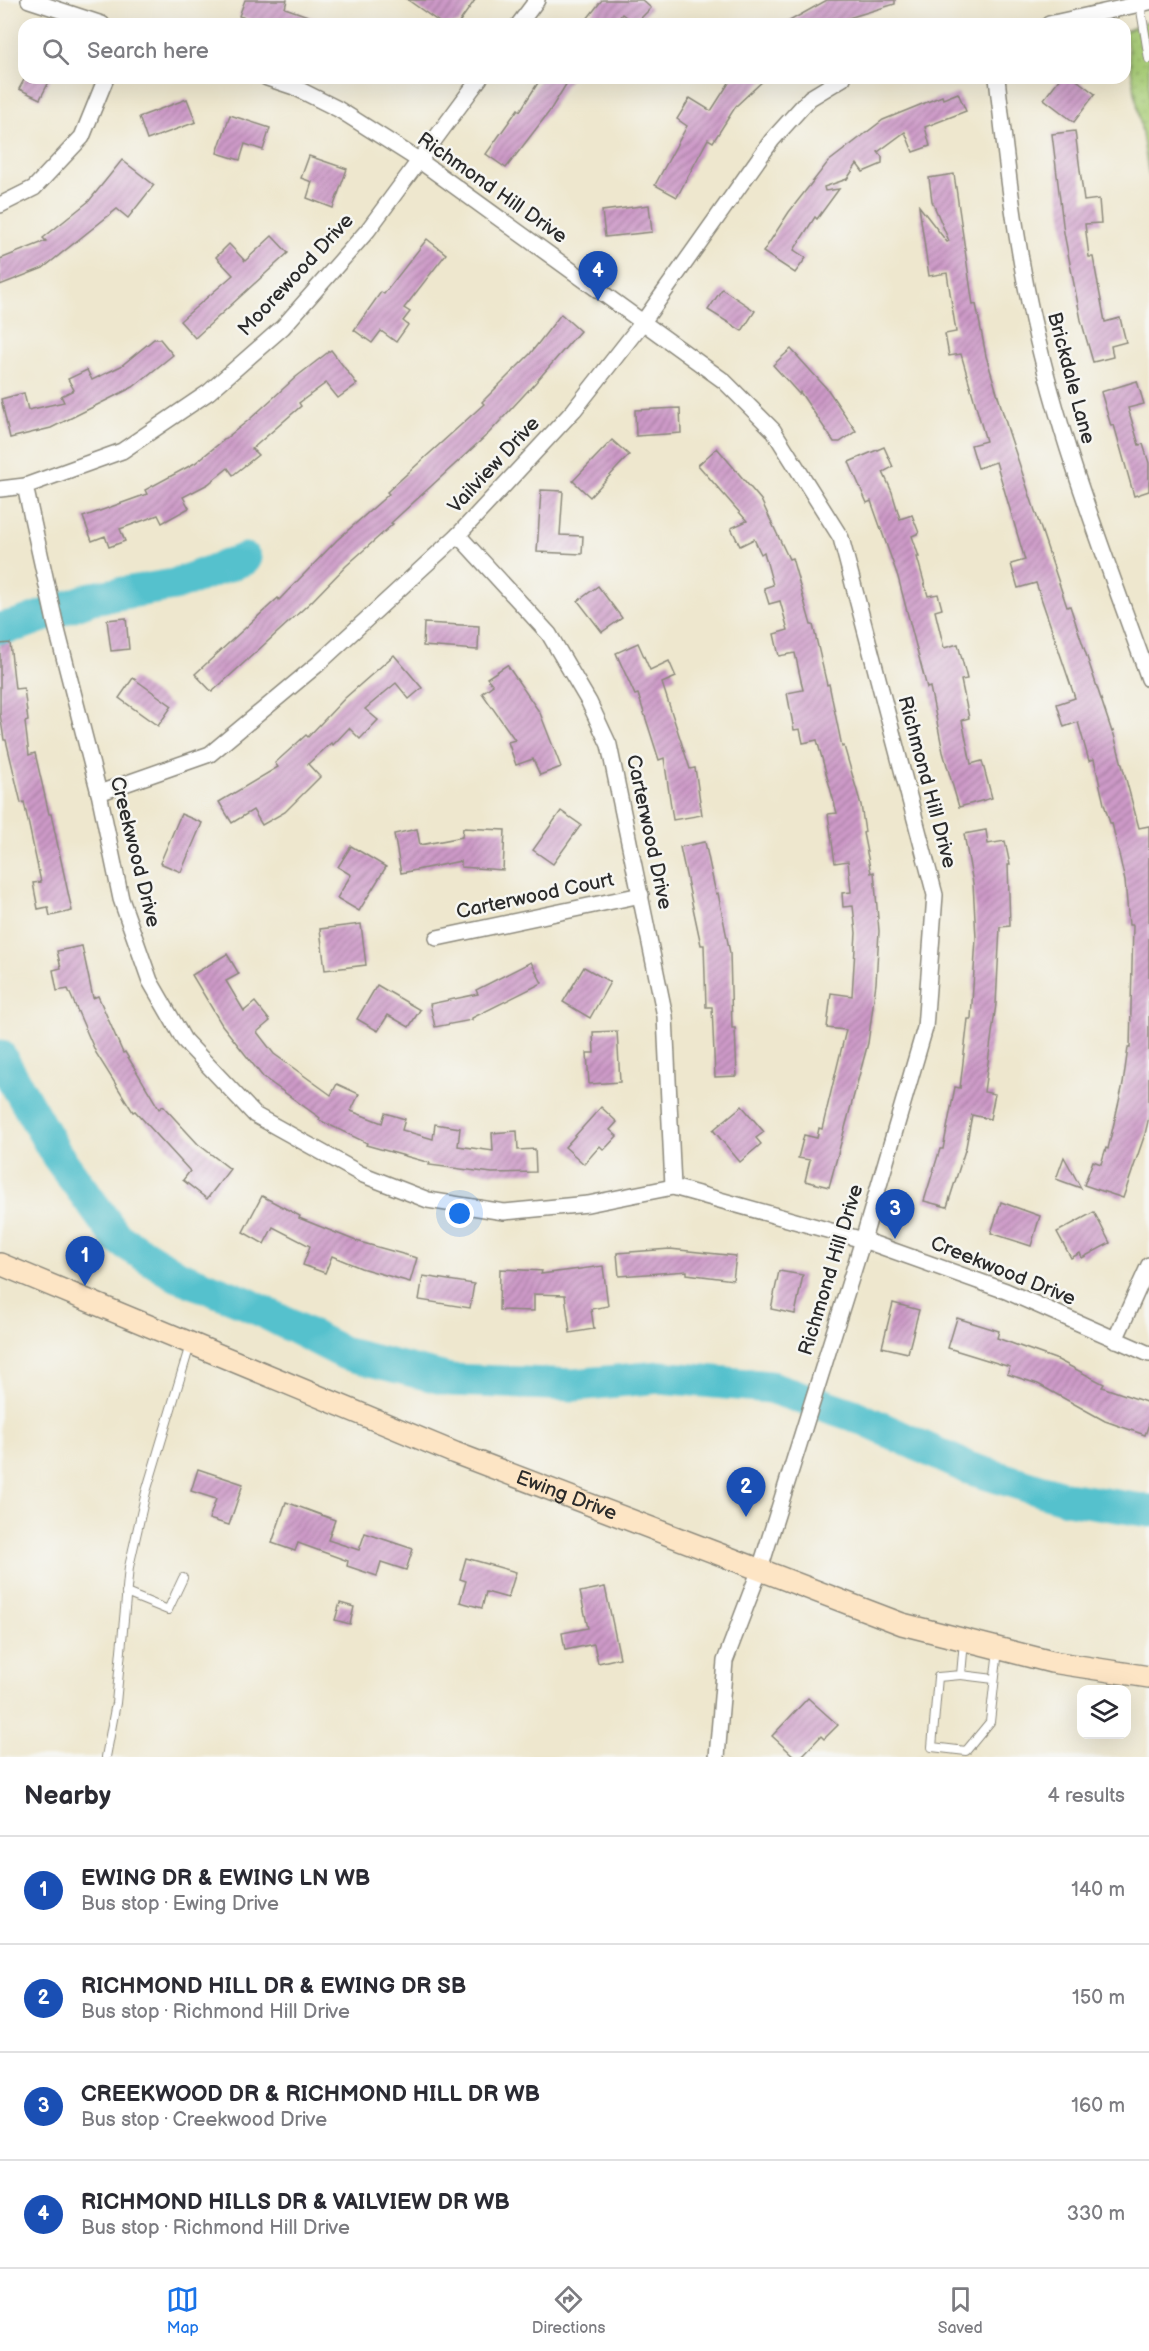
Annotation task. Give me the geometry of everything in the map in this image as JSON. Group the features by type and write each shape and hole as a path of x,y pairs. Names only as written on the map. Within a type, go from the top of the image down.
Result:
{"main road":[{"name":"Ewing Drive","path":"1,1262 191,1344 455,1453 902,1624 1052,1662 1149,1677"}],"street":[{"path":"28,0 84,18"},
{"path":"524,18 537,0"},
{"path":"1076,18 1145,3"},
{"path":"0,205 34,188 82,137 104,84"},
{"name":"Richmond Hill Drive","path":"285,84 338,109 420,161 724,381 773,430 842,538 935,895 925,1028 863,1240 760,1569 724,1661 717,1757"},
{"name":"Moorewood Drive","path":"0,489 25,486 122,451 209,392 284,327 368,230 476,84"},
{"name":"Vailview Drive","path":"99,793 210,754 318,664 458,535 574,410 643,322 772,140 810,98 833,84"},
{"name":"Brickdale Lane","path":"999,84 1012,211 1033,321 1066,443 1149,679"},
{"name":"Creekwood Drive","path":"25,486 55,622 99,793 121,899 150,981 184,1040 255,1115 361,1174 428,1200 504,1212 588,1204 672,1186 863,1240 1006,1292 1149,1354"},
{"name":"Carterwood Drive","path":"458,535 549,634 589,702 609,745 665,1016 672,1186"},
{"name":"Carterwood Court","path":"437,938 641,895"},
{"path":"1115,1340 1149,1265"}],"lane":[{"path":"1145,3 1149,59"},
{"path":"106,1757 116,1703 129,1567 146,1492 191,1344"},
{"path":"126,1593 168,1610 183,1578"},
{"path":"961,1675 964,1640"},
{"path":"994,1679 961,1675 938,1677 932,1747 966,1751 990,1722 998,1648"}],"green space":[{"path":"1149,21 1149,177 1131,68 1131,28"}],"building":[{"path":"245,0 287,0 285,8 314,18 245,18 239,16"},
{"path":"408,0 475,0 462,18 434,18"},
{"path":"602,0 642,0 651,8 641,18 627,18 622,14 619,18 588,18"},
{"path":"827,0 895,0 895,4 849,18 795,18"},
{"path":"22,84 48,84 40,99 19,89"},
{"path":"537,84 566,84 549,112 506,168 486,154 518,109 520,111"},
{"path":"728,84 760,84 736,106 713,142 708,139 677,197 655,185 687,126 677,119 690,98 711,111"},
{"path":"1055,84 1082,84 1095,94 1074,122 1044,99"},
{"path":"958,93 966,111 925,127 930,146 913,152 905,132 878,152 882,157 882,164 863,172 857,164 847,179 824,187 825,191 839,189 817,219 815,217 794,250 806,258 795,273 763,252 789,212 828,162 883,120 942,96 943,99"},
{"path":"187,99 196,122 147,140 139,117"},
{"path":"230,115 270,128 263,150 245,144 240,160 217,153"},
{"path":"1075,131 1084,201 1099,199 1101,223 1085,224 1089,257 1093,257 1105,322 1120,318 1126,342 1111,346 1113,357 1093,362 1081,320 1064,233 1052,134"},
{"path":"309,156 347,169 333,208 307,198 312,182 301,178"},
{"path":"122,160 154,185 128,218 117,209 43,268 0,285 0,259 46,241 43,238 89,201"},
{"path":"954,174 973,305 976,304 986,356 1009,433 1067,607 1070,606 1113,731 1139,828 1149,826 1149,1117 1123,1198 1084,1185 1093,1161 1101,1164 1106,1148 1108,1149 1123,1084 1128,1048 1130,1048 1133,925 1129,925 1125,881 1094,759 1089,761 1078,722 1064,727 1057,704 1075,698 1036,583 1018,588 1011,564 1025,560 996,462 978,468 971,445 986,441 961,354 949,356 945,334 956,332 947,273 929,276 919,206 947,242 949,241 932,201 929,178"},
{"path":"649,205 652,232 605,237 602,211"},
{"path":"272,236 288,253 195,338 180,321 233,275 216,257 229,244 245,261"},
{"path":"427,239 446,254 404,308 410,312 403,321 408,325 396,342 381,331 372,343 354,330 381,292 384,294"},
{"path":"722,289 755,311 742,331 708,310"},
{"path":"561,314 580,331 489,433 391,523 393,524 346,566 312,601 212,692 195,674 278,598 279,600 337,540 389,494 387,492 484,404 482,402 530,354"},
{"path":"154,339 160,339 173,355 133,387 51,428 10,438 1,399 24,393 28,410 64,402 61,396 74,390 68,379 87,370 92,380 121,366"},
{"path":"791,349 828,390 856,431 840,442 834,442 800,392 799,394 773,365"},
{"path":"331,350 357,384 338,398 326,383 299,403 301,406 252,449 258,455 233,475 228,468 208,484 183,497 189,508 162,523 158,515 120,529 125,541 109,547 105,536 92,541 83,517 147,494 145,490 195,463"},
{"path":"1137,381 1144,404 1128,408 1139,445 1143,444 1149,463 1149,491 1134,496 1114,425 1111,426 1101,392"},
{"path":"680,408 681,433 636,436 635,410"},
{"path":"612,440 629,455 590,497 573,481"},
{"path":"884,447 893,467 883,472 900,519 912,515 919,533 912,536 928,596 938,594 942,609 935,611 944,648 958,644 967,679 961,680 969,718 962,720 971,764 982,761 992,798 959,807 943,752 930,687 927,688 898,577 871,501 867,503 849,462"},
{"path":"717,448 761,500 789,559 792,558 811,625 813,625 827,685 829,684 842,747 844,746 861,805 865,832 863,833 871,873 874,872 879,931 876,983 868,1043 829,1187 805,1181 810,1160 798,1158 804,1135 817,1138 819,1128 822,1129 846,1030 827,1028 831,993 852,996 856,933 853,906 843,907 842,893 851,892 848,861 835,863 828,814 837,813 817,740 803,743 800,729 794,730 787,693 803,690 795,653 779,656 774,634 788,630 780,601 769,604 764,588 773,585 764,552 761,554 754,539 740,546 731,528 747,521 698,465"},
{"path":"541,490 563,491 560,535 583,536 582,554 537,552"},
{"path":"598,586 622,618 602,632 578,601"},
{"path":"126,618 129,649 111,651 107,620"},
{"path":"424,623 479,626 478,650 423,646"},
{"path":"10,643 15,689 24,688 29,755 35,753 72,911 50,916 48,907 38,909 33,883 41,882 24,802 21,803 6,740 4,740 0,714 0,644"},
{"path":"638,643 650,670 669,661 676,677 662,683 690,769 695,768 702,815 673,820 664,758 659,760 638,694 635,695 616,653"},
{"path":"394,655 422,688 409,699 396,683 365,709 378,720 360,739 349,728 333,745 331,743 308,764 320,777 285,812 262,825 253,810 232,823 219,802 278,767 275,763 306,735 308,737 345,698"},
{"path":"507,665 540,713 561,767 540,775 533,759 516,765 508,742 515,740 482,693 493,685 487,678"},
{"path":"133,678 172,706 158,726 119,698"},
{"path":"561,811 581,825 553,864 533,850"},
{"path":"181,814 202,823 181,872 160,863"},
{"path":"463,828 505,830 503,870 461,867 461,861 401,873 394,834 417,829 420,845 462,837"},
{"path":"986,830 988,844 1005,841 1010,865 1008,865 1010,926 1000,927 996,1004 984,1092 995,1094 990,1119 972,1115 966,1147 947,1207 924,1201 940,1149 943,1149 955,1087 960,1088 968,1019 971,1019 976,938 973,883 964,834"},
{"path":"705,842 730,953 732,1028 735,1028 737,1076 715,1077 712,1007 706,1007 704,945 701,945 680,847"},
{"path":"351,846 386,867 359,911 337,898 351,875 338,867"},
{"path":"361,924 366,965 325,970 320,929"},
{"path":"82,946 93,998 98,996 123,1053 125,1052 159,1109 163,1106 198,1144 230,1169 207,1199 183,1180 190,1171 135,1111 133,1112 96,1053 68,989 57,991 53,970 61,968 57,951"},
{"path":"227,954 239,974 226,981 244,1011 255,1002 270,1021 257,1032 274,1054 331,1095 337,1084 359,1094 351,1111 382,1123 385,1113 405,1119 402,1130 433,1139 435,1124 460,1128 458,1146 493,1151 492,1133 517,1131 518,1150 535,1149 536,1172 492,1173 429,1165 430,1163 366,1145 367,1143 319,1120 320,1118 263,1077 222,1025 192,975"},
{"path":"531,962 542,983 472,1020 435,1027 430,1004 478,994 476,990"},
{"path":"584,967 610,982 590,1018 563,1002"},
{"path":"377,985 420,1010 409,1027 388,1015 378,1031 357,1019"},
{"path":"617,1031 620,1082 589,1084 587,1053 594,1053 593,1032"},
{"path":"742,1106 764,1132 756,1138 761,1144 740,1162 713,1130"},
{"path":"601,1107 617,1122 610,1130 617,1136 604,1150 600,1146 584,1164 565,1147"},
{"path":"1064,1157 1081,1188 1056,1179"},
{"path":"262,1196 300,1216 299,1218 356,1241 417,1258 410,1282 361,1268 332,1256 325,1273 303,1265 310,1246 273,1227 264,1244 243,1232"},
{"path":"1001,1202 1040,1216 1031,1246 991,1233"},
{"path":"1094,1212 1110,1243 1082,1258 1080,1253 1071,1258 1057,1232"},
{"path":"670,1249 736,1256 733,1280 687,1274 687,1271 619,1276 617,1253"},
{"path":"603,1266 608,1306 591,1309 594,1329 570,1333 565,1295 534,1294 534,1311 499,1310 500,1269 542,1271 541,1274"},
{"path":"779,1271 803,1275 795,1314 771,1309"},
{"path":"423,1276 474,1284 470,1308 419,1300"},
{"path":"893,1303 919,1310 908,1353 882,1347"},
{"path":"957,1318 999,1331 997,1338 1058,1360 1104,1384 1102,1387 1149,1403 1149,1424 1145,1435 1105,1421 1038,1384 1007,1374 1010,1367 948,1348"},
{"path":"198,1469 243,1484 229,1525 209,1519 216,1499 191,1491"},
{"path":"286,1502 335,1520 328,1540 359,1550 365,1533 413,1549 406,1570 381,1562 377,1576 347,1566 348,1561 298,1543 295,1551 272,1543"},
{"path":"466,1558 516,1572 508,1598 486,1592 482,1608 460,1602 466,1581 460,1579"},
{"path":"605,1587 620,1658 598,1663 594,1644 565,1650 562,1633 588,1628 580,1592"},
{"path":"340,1603 354,1607 350,1624 335,1620"},
{"path":"808,1698 838,1725 824,1739 821,1736 801,1757 795,1757 772,1736"}],"waterway":[{"path":"0,629 21,624 92,598 174,585 245,559"},
{"path":"0,1056 56,1154 117,1238 178,1276 244,1302 346,1354 450,1380 574,1385 660,1377 770,1387 853,1415 968,1468 1066,1498 1149,1511"}],"place":[{"name":"RICHMOND HILLS DR & VAILVIEW DR WB","path":"598,301"},
{"name":"CREEKWOOD DR & RICHMOND HILL DR WB","path":"895,1239"},
{"name":"EWING DR & EWING LN WB","path":"85,1286"},
{"name":"RICHMOND HILL DR & EWING DR SB","path":"746,1517"}]}
